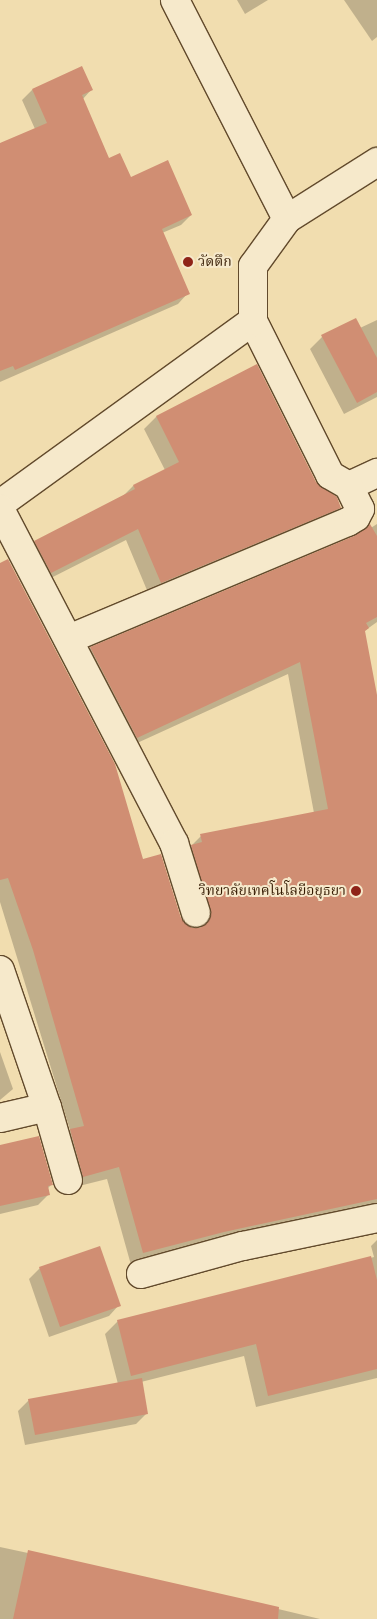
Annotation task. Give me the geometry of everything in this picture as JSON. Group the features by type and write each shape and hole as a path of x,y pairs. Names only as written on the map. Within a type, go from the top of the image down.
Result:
{"street":[{"path":"176,0 288,219"},
{"path":"69,639 356,517 360,509 349,486 330,475 253,321 253,266 288,219 377,162"},
{"path":"0,504 253,321"},
{"path":"349,486 377,474"},
{"path":"0,509 174,843 196,913"},
{"path":"0,970 48,1106 68,1180"},
{"path":"0,1118 48,1106"},
{"path":"141,1274 243,1246 377,1218"}],"building":[{"path":"82,66 93,90 82,95 109,158 120,153 131,177 168,160 192,215 162,229 190,294 15,370 13,366 0,371 0,143 47,123 32,89"},
{"path":"356,318 377,358 377,392 357,403 321,335"},
{"path":"257,364 316,482 337,497 341,508 161,583 138,529 51,573 34,541 135,489 133,485 179,462 156,416"},
{"path":"370,524 377,536 377,617 366,623 369,628 365,631 377,695 377,1199 224,1232 143,1253 119,1167 83,1177 70,1129 84,1126 33,950 8,878 0,880 0,563 8,559 115,764 143,859 161,854 181,918 192,928 200,928 211,916 191,845 202,842 200,834 328,809 300,662 137,738 90,647 354,536"},
{"path":"39,1136 53,1185 48,1186 50,1195 0,1206 0,1145"},
{"path":"100,1246 121,1306 60,1327 39,1267"},
{"path":"371,1256 377,1280 377,1369 268,1396 256,1344 131,1376 117,1320"},
{"path":"142,1378 148,1414 35,1435 28,1399"},
{"path":"28,1550 279,1607 278,1619 13,1619"}],"place":[{"name":"วัดตึก","path":"188,262"},
{"name":"วิทยาลัยเทคโนโลยีอยุธยา","path":"356,891"}]}
